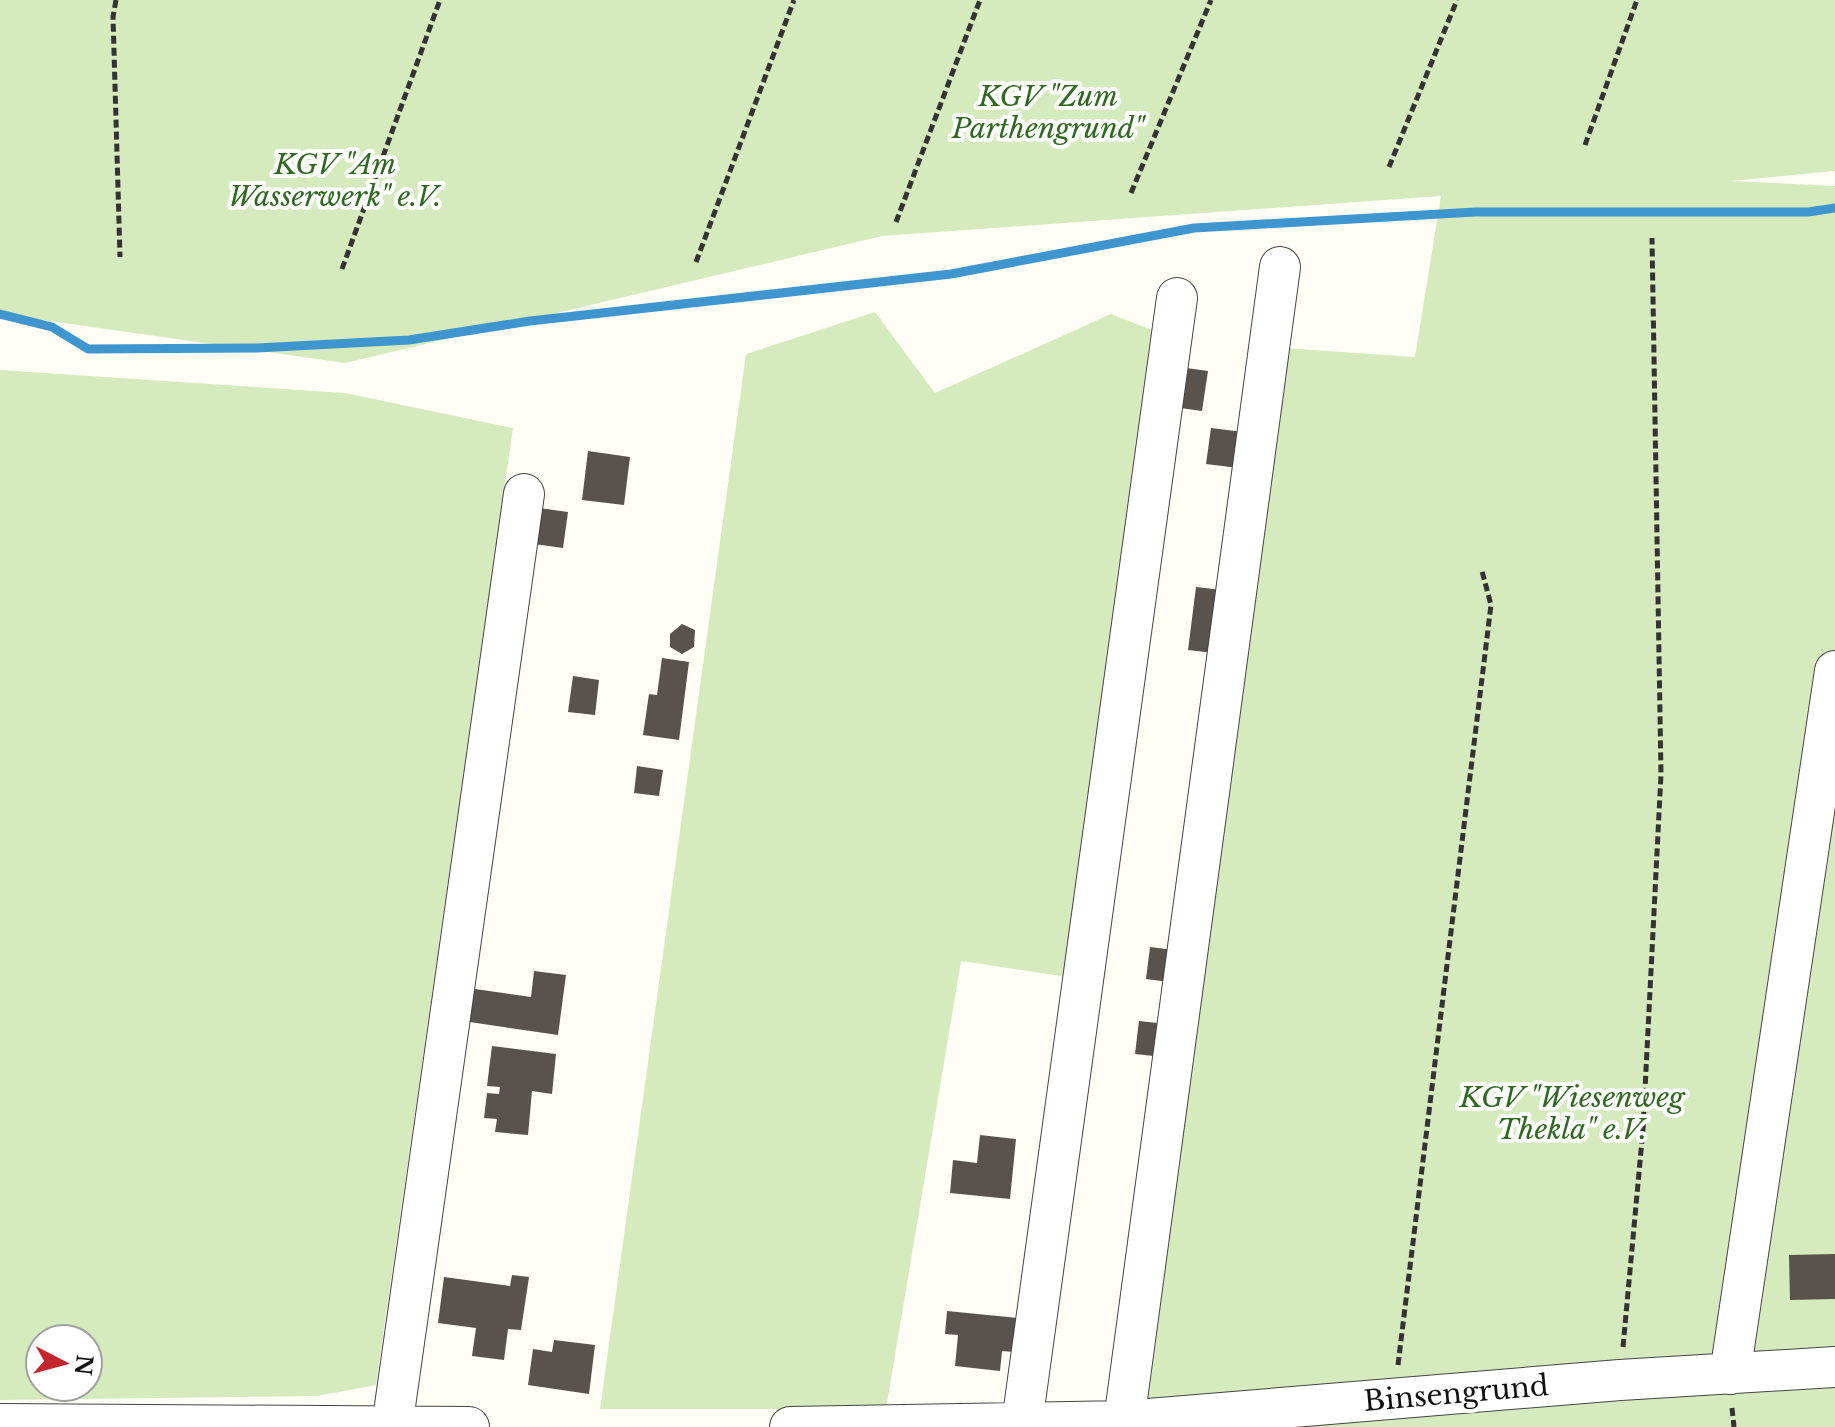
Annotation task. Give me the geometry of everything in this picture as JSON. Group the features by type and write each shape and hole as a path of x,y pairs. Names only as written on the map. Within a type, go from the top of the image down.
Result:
{"street":[{"path":"1124,1421 1280,267"},
{"path":"1022,1423 1177,298"},
{"path":"392,1427 524,494"},
{"path":"1730,1374 1835,671"},
{"name":"Binsengrund","path":"790,1427 1124,1421 1620,1380 1835,1367"},
{"path":"0,1424 469,1427"}],"path":[{"path":"116,0 113,17 120,257"},
{"path":"342,269 440,0"},
{"path":"696,262 794,0"},
{"path":"896,222 980,0"},
{"path":"1131,193 1211,0"},
{"path":"1389,167 1457,0"},
{"path":"1585,145 1637,0"},
{"path":"1620,1380 1643,1129 1661,774 1652,238"},
{"path":"1394,1398 1491,605 1482,571"}],"green space":[{"path":"0,0 1835,0 1835,171 1731,181 1835,186 1835,1427 1251,1427 1130,1399 1283,348 1415,357 1441,196 882,236 345,363 0,314"},
{"path":"875,312 935,393 1111,314 1160,333 1075,978 961,961 886,1409 600,1409 746,354"},
{"path":"0,370 345,393 513,428 376,1385 317,1396 104,1399 104,1323 24,1323 24,1400 0,1400"}],"building":[{"path":"1179,367 1208,371 1202,411 1173,407"},
{"path":"1211,428 1243,432 1238,468 1206,464"},
{"path":"588,451 630,457 624,505 582,500"},
{"path":"539,508 568,512 563,548 534,544"},
{"path":"1196,587 1222,590 1214,653 1188,650"},
{"path":"682,624 695,630 694,647 682,654 670,647 670,634"},
{"path":"662,658 689,662 679,740 643,735 649,694 657,695"},
{"path":"573,676 599,680 595,715 568,712"},
{"path":"637,766 663,770 659,796 634,793"},
{"path":"1150,947 1174,950 1169,982 1146,979"},
{"path":"534,971 566,975 558,1035 463,1021 468,988 531,997"},
{"path":"1139,1021 1167,1024 1163,1057 1135,1054"},
{"path":"492,1046 556,1054 552,1094 532,1091 528,1135 495,1132 497,1119 484,1118 487,1093 499,1094 500,1087 487,1086"},
{"path":"980,1135 1016,1139 1010,1199 950,1193 953,1160 977,1163"},
{"path":"1835,1254 1835,1299 1790,1300 1789,1255"},
{"path":"512,1275 529,1277 521,1330 508,1329 504,1360 472,1356 476,1328 438,1323 444,1277 510,1286"},
{"path":"947,1311 1018,1318 1014,1352 1002,1351 1000,1371 955,1366 958,1335 945,1334"},
{"path":"554,1340 595,1345 589,1394 528,1385 533,1349 552,1352"}],"waterway":[{"path":"0,314 52,327 88,349 257,348 409,340 530,321 951,274 1194,228 1475,212 1808,212 1835,208"}],"park label":[{"name":"KGV \"Zum Parthengrund\"","path":"1048,112"},
{"name":"KGV \"Am Wasserwerk\" e.V.","path":"335,180"},
{"name":"KGV \"Wiesenweg Thekla\" e.V.","path":"1572,1113"}]}
